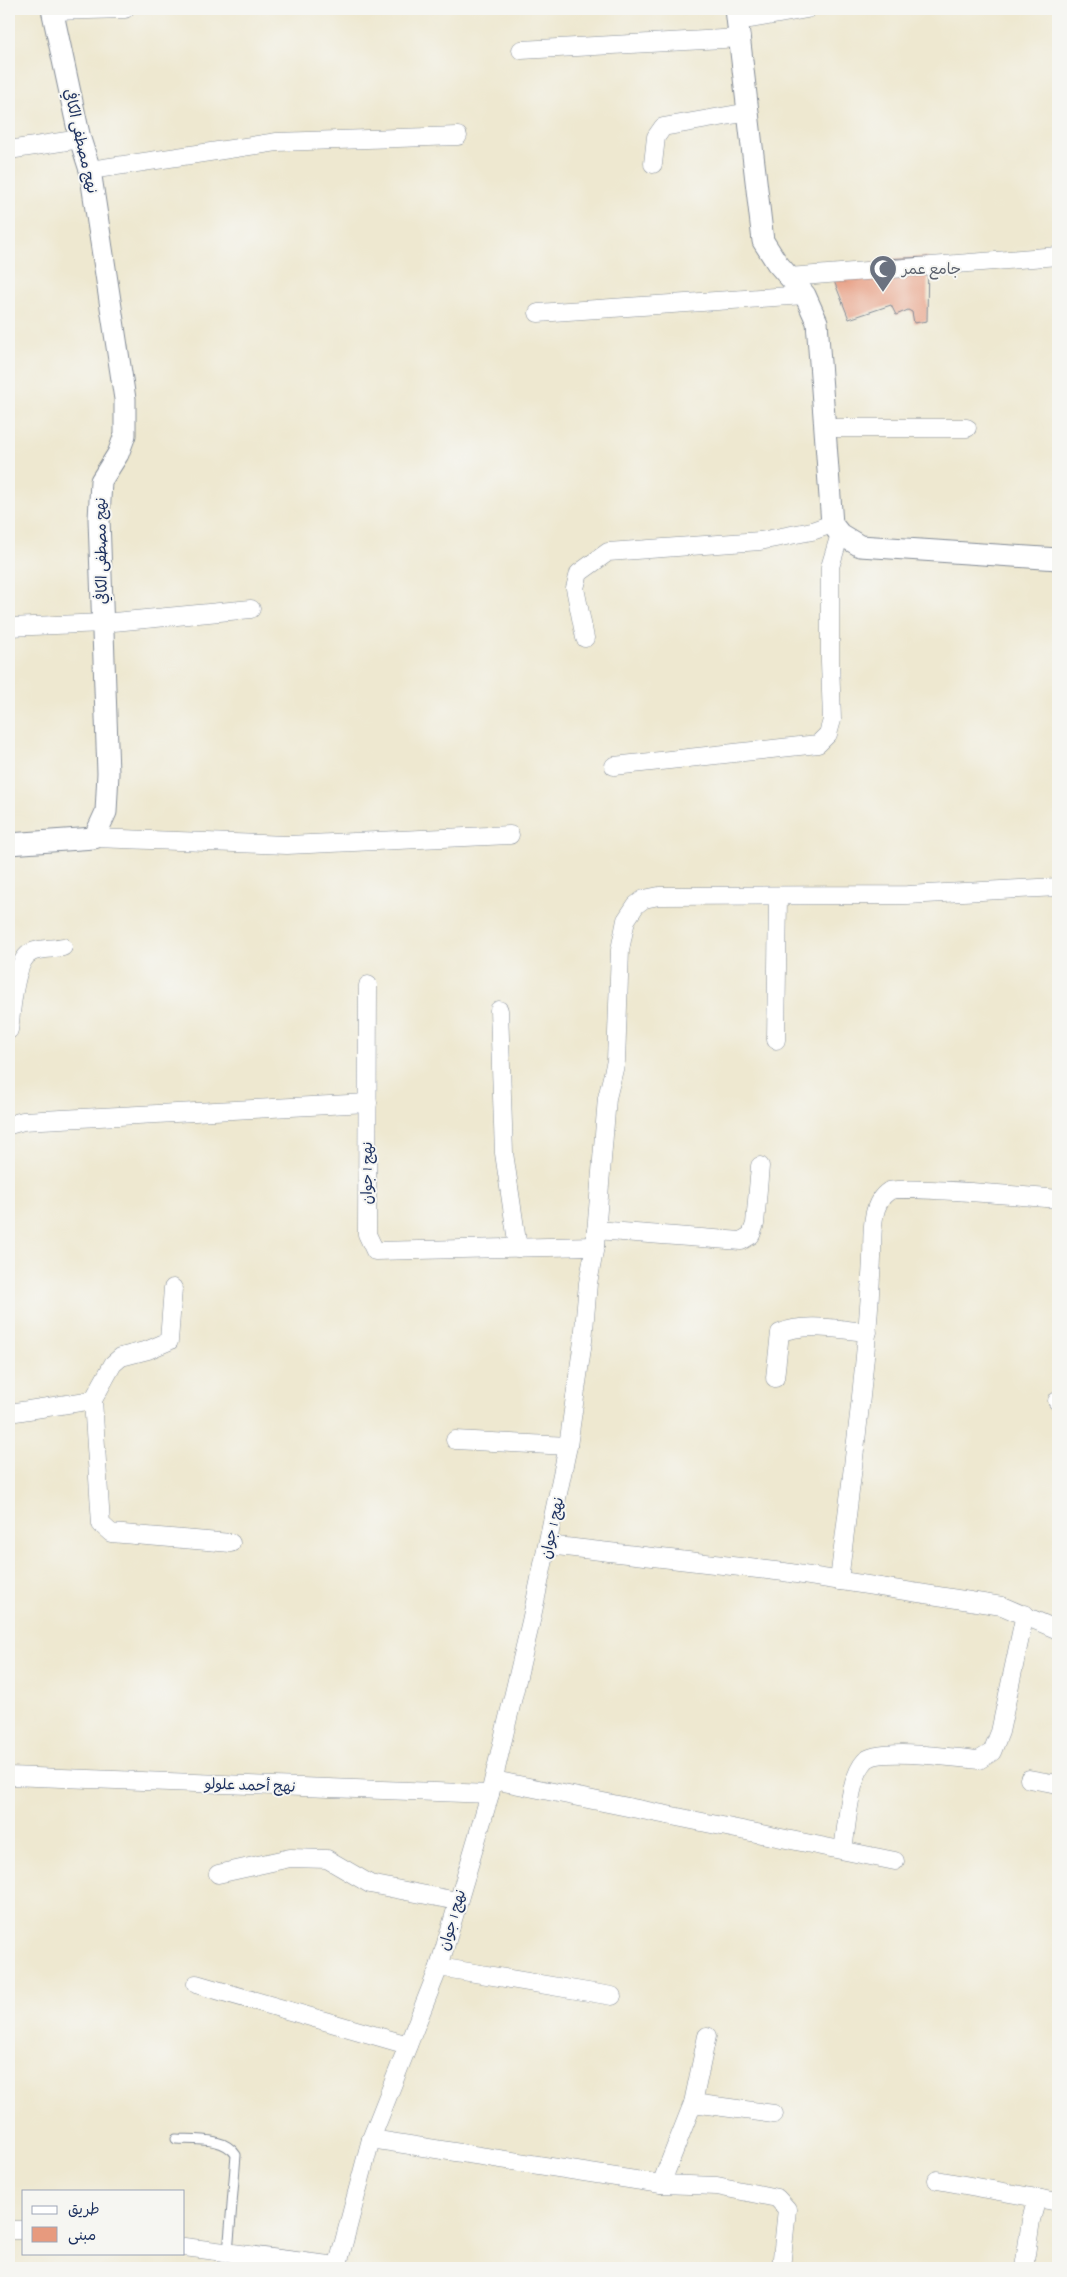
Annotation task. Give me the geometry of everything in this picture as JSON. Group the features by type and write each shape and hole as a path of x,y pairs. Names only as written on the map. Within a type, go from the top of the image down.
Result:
{"street":[{"path":"52,10 125,9"},
{"path":"520,50 739,23 806,9"},
{"name":"نهج مصطفى الكافي","path":"52,10 80,139 90,170 125,399 125,435 118,454 101,482 99,519 108,783 106,812 94,838"},
{"path":"614,766 818,744 828,734 832,720 830,567 836,529 825,428 817,322 805,294 789,277 763,241 739,23"},
{"path":"653,164 656,137 663,127 749,112"},
{"path":"90,170 277,142 458,136"},
{"path":"9,150 80,139"},
{"path":"789,277 1058,256"},
{"path":"538,313 805,294"},
{"path":"825,428 967,428"},
{"path":"585,638 575,588 579,573 608,552 760,541 812,531 836,529 860,546 1058,559"},
{"path":"9,627 103,623 251,610"},
{"path":"9,844 94,838 288,845 510,836"},
{"path":"760,1166 754,1224 750,1235 741,1241 596,1238 607,1098 616,1061 620,950 626,920 636,906 644,899 658,896 907,895 1058,887"},
{"path":"776,1040 778,896"},
{"path":"9,1030 18,969 24,959 31,952 63,947"},
{"name":"نهج 1 جوان","path":"337,2267 371,2139 439,1966 492,1786 548,1545 568,1446 584,1341 588,1283 596,1238 518,1248 375,1251 367,1234 368,985"},
{"path":"499,1010 504,1153 518,1248"},
{"path":"9,1125 22,1121 368,1103"},
{"path":"839,1580 868,1332 878,1202 891,1190 916,1189 1058,1199"},
{"path":"173,1288 169,1341 148,1350 121,1357 113,1364 93,1400 101,1524 111,1533 230,1543"},
{"path":"775,1378 780,1333 790,1329 819,1328 868,1332"},
{"path":"9,1413 93,1400"},
{"path":"455,1440 568,1446"},
{"path":"548,1545 784,1572 1002,1606 1025,1614 1058,1630"},
{"path":"843,1850 856,1775 865,1759 881,1753 979,1760 992,1752 1000,1732 1025,1614"},
{"name":"نهج أحمد علولو","path":"9,1776 492,1786 843,1850 895,1862"},
{"path":"1029,1779 1058,1784"},
{"path":"218,1874 290,1858 327,1859 370,1884 457,1902"},
{"path":"439,1966 612,1996"},
{"path":"196,1984 408,2045"},
{"path":"661,2184 693,2103 707,2036"},
{"path":"693,2103 774,2114"},
{"path":"371,2139 661,2184 717,2186 777,2198 786,2209 781,2268"},
{"path":"937,2180 1058,2202"},
{"path":"1024,2268 1031,2220 1038,2198"},
{"path":"9,2230 22,2230"},
{"path":"185,2248 337,2267"}],"lane":[{"path":"176,2139 217,2142 231,2146 236,2155 228,2253"}],"building":[{"name":"جامع عمر","path":"928,257 927,321 914,323 912,312 908,310 896,315 891,305 849,319 834,281 882,259"}],"place":[{"name":"جامع عمر","path":"883,293"}]}
